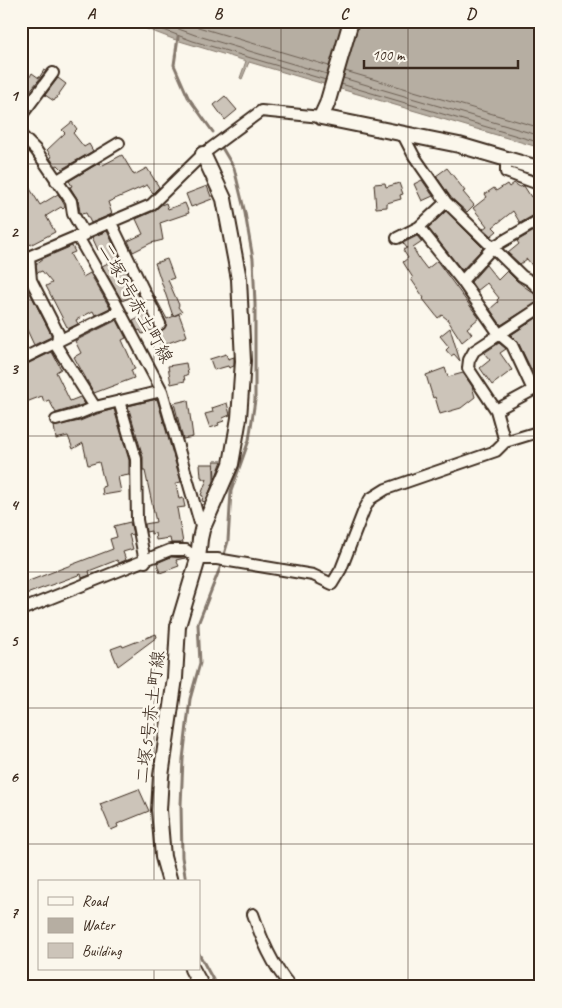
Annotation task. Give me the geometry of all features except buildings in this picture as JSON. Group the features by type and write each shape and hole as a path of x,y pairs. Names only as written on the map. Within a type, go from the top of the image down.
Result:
{"street":[{"path":"321,118 327,104 350,21"},
{"path":"21,116 54,74"},
{"path":"95,407 57,347 58,332 31,280 25,259 151,205 204,154 262,111 321,118 459,145 541,170"},
{"path":"402,133 414,156 446,202 522,276 531,281 541,291"},
{"name":"二塚5号赤土町線","path":"21,135 36,150 71,201 72,214 82,236 119,311 162,391 202,530"},
{"path":"56,181 119,143"},
{"name":"二塚5号赤土町線","path":"169,880 163,857 160,829 160,776 175,678 178,626 198,559 202,530 231,464 239,418 243,361 239,279 226,208 224,199 204,154"},
{"path":"506,159 506,172 541,185"},
{"path":"397,238 419,227 446,202"},
{"path":"462,281 493,247 541,219"},
{"path":"111,223 160,324"},
{"path":"419,227 462,281 499,334 512,345 533,390 496,410"},
{"path":"505,442 496,410 468,368 469,360 474,351 541,307"},
{"path":"24,358 119,311"},
{"path":"56,420 95,407 162,391"},
{"path":"119,401 136,459 137,520 145,562"},
{"path":"21,610 145,562 170,550 186,550 198,559 217,559 312,575 332,584 341,569 370,498 386,489 496,451 505,442 541,431"},
{"path":"253,914 268,954 282,977 291,987"},
{"path":"193,970 202,987"}],"water":[{"path":"126,21 541,21 541,148 249,62 242,79 240,78 246,61 173,39"}],"waterway":[{"path":"178,37 174,65 188,97 213,132"},
{"path":"186,880 182,857 181,805 183,759 190,699 200,663 198,624 220,568 228,541 231,491 249,440 255,400 253,259 245,213 234,168 221,146"},
{"path":"200,956 217,987"}]}
